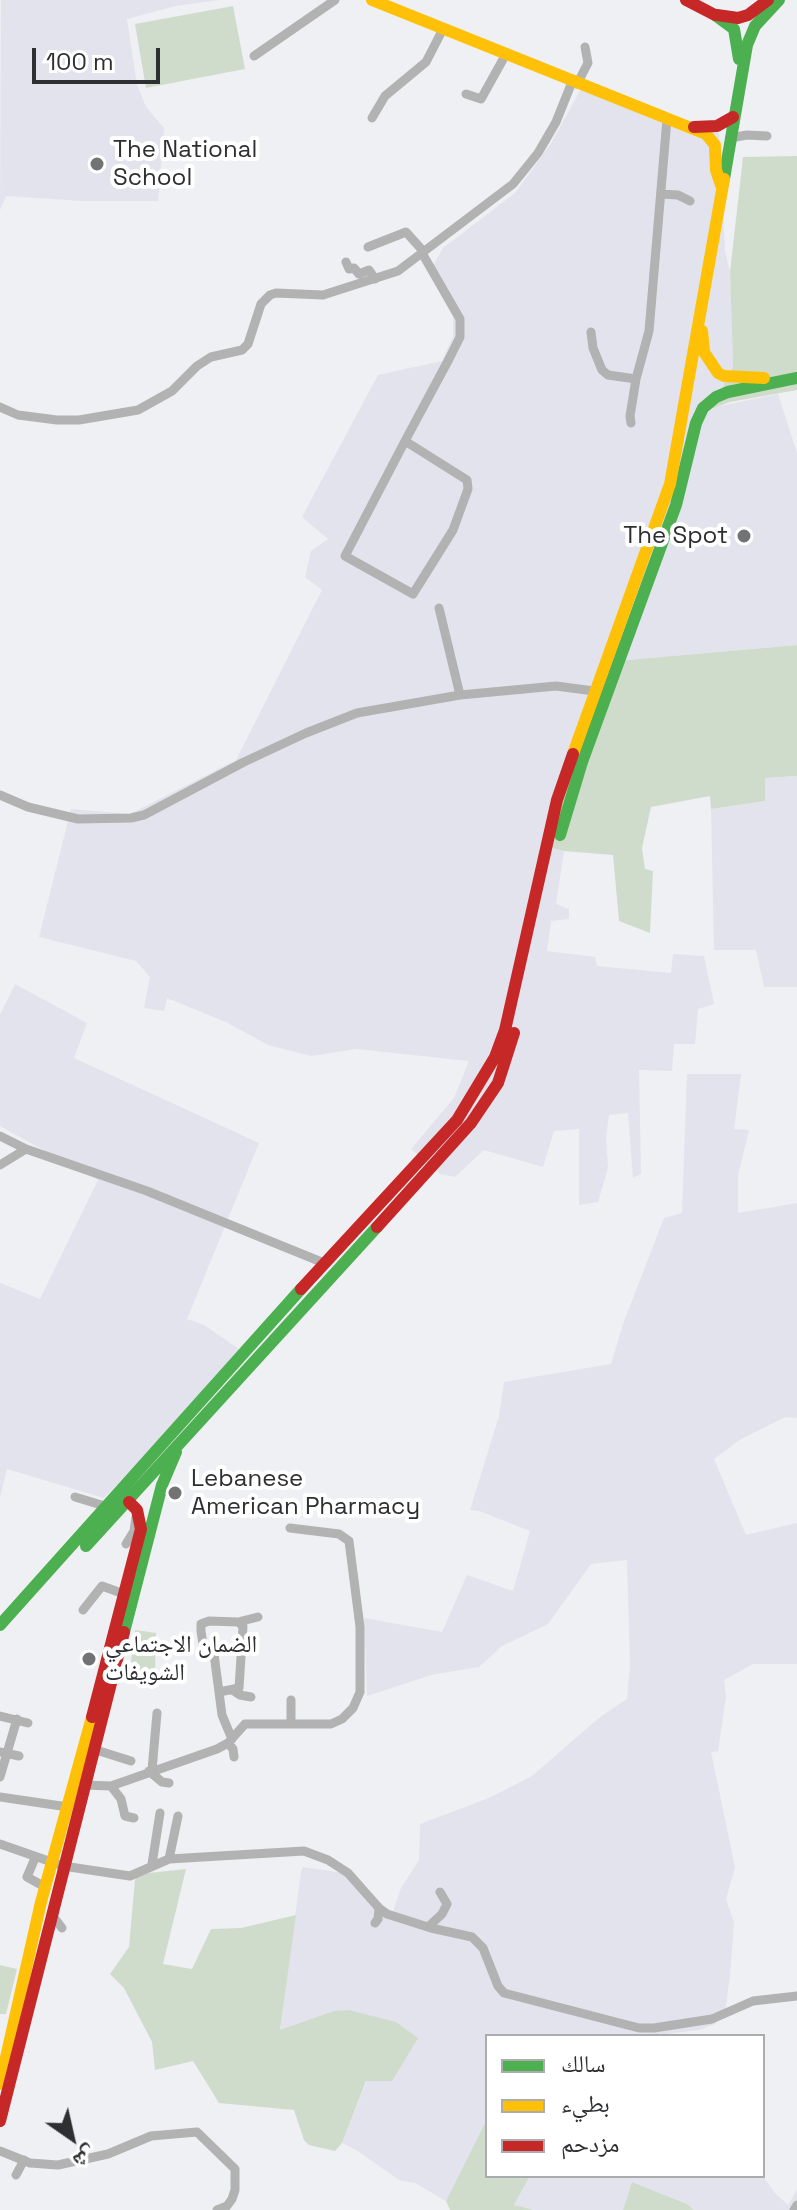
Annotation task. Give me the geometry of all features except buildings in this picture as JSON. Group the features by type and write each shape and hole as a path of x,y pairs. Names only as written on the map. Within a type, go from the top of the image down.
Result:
{"main road":[{"path":"372,0 691,127 713,141 721,185"},
{"path":"686,0 734,29 740,75"},
{"path":"715,15 738,18 748,15 768,0"},
{"path":"0,1625 324,1263 457,1120 495,1057 505,1030 557,800 670,484 740,75 755,26 779,0"},
{"path":"691,127 717,126 733,117"},
{"path":"701,306 704,352 718,373 724,376 791,378"},
{"path":"0,1637 133,1506 178,1448 471,1123 490,1096 510,1049 567,809 676,505 699,416 716,397 791,378"},
{"path":"0,2084 45,1887 58,1865 84,1785 162,1485 178,1448"},
{"path":"0,2121 52,1915 68,1807 141,1529 133,1506"}],"street":[{"path":"254,56 335,0"},
{"path":"372,118 385,96 426,62 443,29"},
{"path":"0,407 18,415 57,420 79,420 138,410 172,391 197,366 211,357 242,350 248,344 261,304 270,295 323,295 398,271 513,184 538,153 588,63 585,47"},
{"path":"466,94 481,99 506,54"},
{"path":"631,423 636,379 649,331 667,119"},
{"path":"730,138 767,136"},
{"path":"661,194 678,195 690,201"},
{"path":"368,247 406,232 423,252 460,319 460,337 405,441 345,556 413,594 453,530 468,489 467,480 405,441"},
{"path":"346,262 349,269 354,268 359,274 369,270 375,279"},
{"path":"591,332 593,348 602,370 608,375 636,379"},
{"path":"439,608 460,695"},
{"path":"0,795 28,807 78,819 131,818 144,815 244,762 330,722 378,708 460,695 556,686 594,691"},
{"path":"0,1136 26,1149 147,1191 324,1263"},
{"path":"0,1165 26,1149"},
{"path":"75,1497 108,1507"},
{"path":"126,1544 134,1531 133,1506"},
{"path":"84,1785 111,1786 230,1741 245,1724 331,1724 342,1719 353,1708 360,1692 360,1627 349,1541 339,1534 290,1528"},
{"path":"83,1610 102,1586 124,1594"},
{"path":"234,1757 222,1715 214,1654 203,1644 201,1624 238,1622 258,1617"},
{"path":"219,1692 239,1688 243,1626 238,1622"},
{"path":"113,1670 138,1676"},
{"path":"234,1691 251,1697"},
{"path":"291,1700 291,1723"},
{"path":"150,1771 157,1713"},
{"path":"0,1716 28,1723"},
{"path":"0,1777 3,1753 17,1719"},
{"path":"93,1749 131,1761"},
{"path":"3,1753 19,1756"},
{"path":"150,1771 162,1782 169,1783"},
{"path":"111,1786 121,1799 125,1816 134,1818"},
{"path":"0,1797 68,1807"},
{"path":"149,1866 156,1816"},
{"path":"169,1859 178,1816"},
{"path":"0,1844 58,1865 130,1876 169,1859 304,1851 328,1860 348,1873 387,1914 428,1927 463,1933 477,1941 487,1955 498,1986 504,1993 639,2028 712,2019 753,2001 797,1996"},
{"path":"35,1858 27,1879 45,1887"},
{"path":"81,1869 81,1881"},
{"path":"428,1927 442,1914 447,1904 440,1892"},
{"path":"375,1923 379,1908"},
{"path":"52,1915 62,1928"},
{"path":"0,2151 45,2166 71,2164 108,2154 151,2136 197,2132 235,2169 235,2190 227,2206 217,2210"},
{"path":"16,2175 24,2160"}],"shaded area":[{"path":"1,0 219,0 176,6 127,19 137,85 146,107 164,128 158,201 83,201 6,196 0,210"},
{"path":"581,89 719,132 725,251 730,272 733,367 711,408 778,394 797,453 797,645 616,661 542,845 564,851 556,904 569,909 569,919 551,921 547,951 595,957 597,966 671,973 673,954 704,956 714,1004 698,1009 695,1044 674,1044 672,1071 639,1070 641,1174 633,1178 628,1113 609,1115 606,1137 608,1168 598,1202 579,1205 579,1129 554,1131 543,1167 484,1150 455,1177 440,1174 411,1149 454,1098 469,1061 356,1049 311,1056 268,1045 226,1022 167,998 164,1011 144,1008 150,977 136,961 39,937 71,809 130,814 236,760 322,590 305,577 311,551 328,539 302,517 378,375 442,361 453,336 453,317 429,273 443,248 515,193 550,145"},
{"path":"797,776 797,987 764,987 756,950 714,950 711,809 765,801 764,778"},
{"path":"15,984 87,1023 74,1058 259,1143 187,1319 204,1325 239,1349 104,1498 7,1469 0,1498 0,1283 40,1299 98,1180 0,1126 0,1015"},
{"path":"687,1074 741,1074 734,1129 749,1130 738,1175 738,1213 797,1203 797,1418 785,1417 741,1439 714,1459 746,1535 797,1523 797,1664 753,1664 724,1680 726,1697 718,1751 711,1752 735,1867 726,1899 734,1923 725,2012 715,2024 699,2030 667,2034 485,2034 485,2123 446,2201 415,2183 399,2180 342,2143 367,2080 280,2031 301,1872 303,1867 344,1873 357,1888 393,1912 401,1888 419,1860 420,1824 489,1798 532,1776 600,1717 627,1699 630,1665 627,1560 591,1564 548,1624 502,1646 479,1667 431,1675 367,1696 364,1618 442,1632 467,1575 513,1591 530,1531 470,1510 499,1416 504,1382 611,1364 664,1218 682,1213"},
{"path":"529,2178 764,2178 788,2205 797,2190 797,2210 694,2210 687,2204 632,2182 623,2210 534,2210 514,2205"}],"green space":[{"path":"233,6 245,69 146,88 135,24"},
{"path":"797,156 797,390 730,402 711,409 733,367 730,272 743,157"},
{"path":"797,645 797,776 765,778 765,801 711,809 710,796 651,807 642,848 645,869 653,871 650,933 619,921 613,855 564,851 541,845 616,661"},
{"path":"135,1630 156,1633 155,1673 130,1670"},
{"path":"186,1869 163,1964 192,1969 211,1929 241,1928 296,1915 280,2030 334,2011 349,2010 396,2022 418,2038 392,2081 366,2081 342,2143 335,2151 309,2145 304,2140 294,2110 219,2103 193,2061 155,2070 152,2042 124,1988 110,1974 129,1947 135,1880 139,1874"},
{"path":"0,1965 17,1969 6,2014 0,2014"},
{"path":"485,2123 485,2178 529,2178 514,2205 534,2210 450,2210 446,2201"},
{"path":"632,2182 687,2204 694,2210 623,2210"}],"traffic: fast":[{"path":"724,179 747,45 755,26 779,0"},
{"path":"715,15 734,29 739,59"},
{"path":"560,835 582,762 676,505 696,423 703,408 728,392 797,378"},
{"path":"86,1546 377,1227"},
{"path":"0,1625 301,1289"},
{"path":"124,1632 162,1485 176,1452"}],"traffic: slow":[{"path":"372,0 706,134 715,145 716,170 721,185"},
{"path":"573,754 670,484 724,179"},
{"path":"702,331 704,352 718,373 764,378"},
{"path":"0,2084 41,1902 92,1717"}],"traffic: jam":[{"path":"686,0 715,15"},
{"path":"717,15 738,18 748,15 768,0"},
{"path":"694,127 717,126 733,117"},
{"path":"301,1289 457,1120 495,1057 505,1030 557,800 573,754"},
{"path":"377,1227 471,1123 498,1083 514,1033"},
{"path":"92,1717 141,1529 137,1510 129,1502"},
{"path":"0,2121 124,1632"}],"place":[{"name":"The National School","path":"97,164"},
{"name":"The Spot","path":"744,536"},
{"name":"Lebanese American Pharmacy","path":"175,1493"},
{"name":"الضمان الاجتماعي الشويفات","path":"89,1659"}]}
